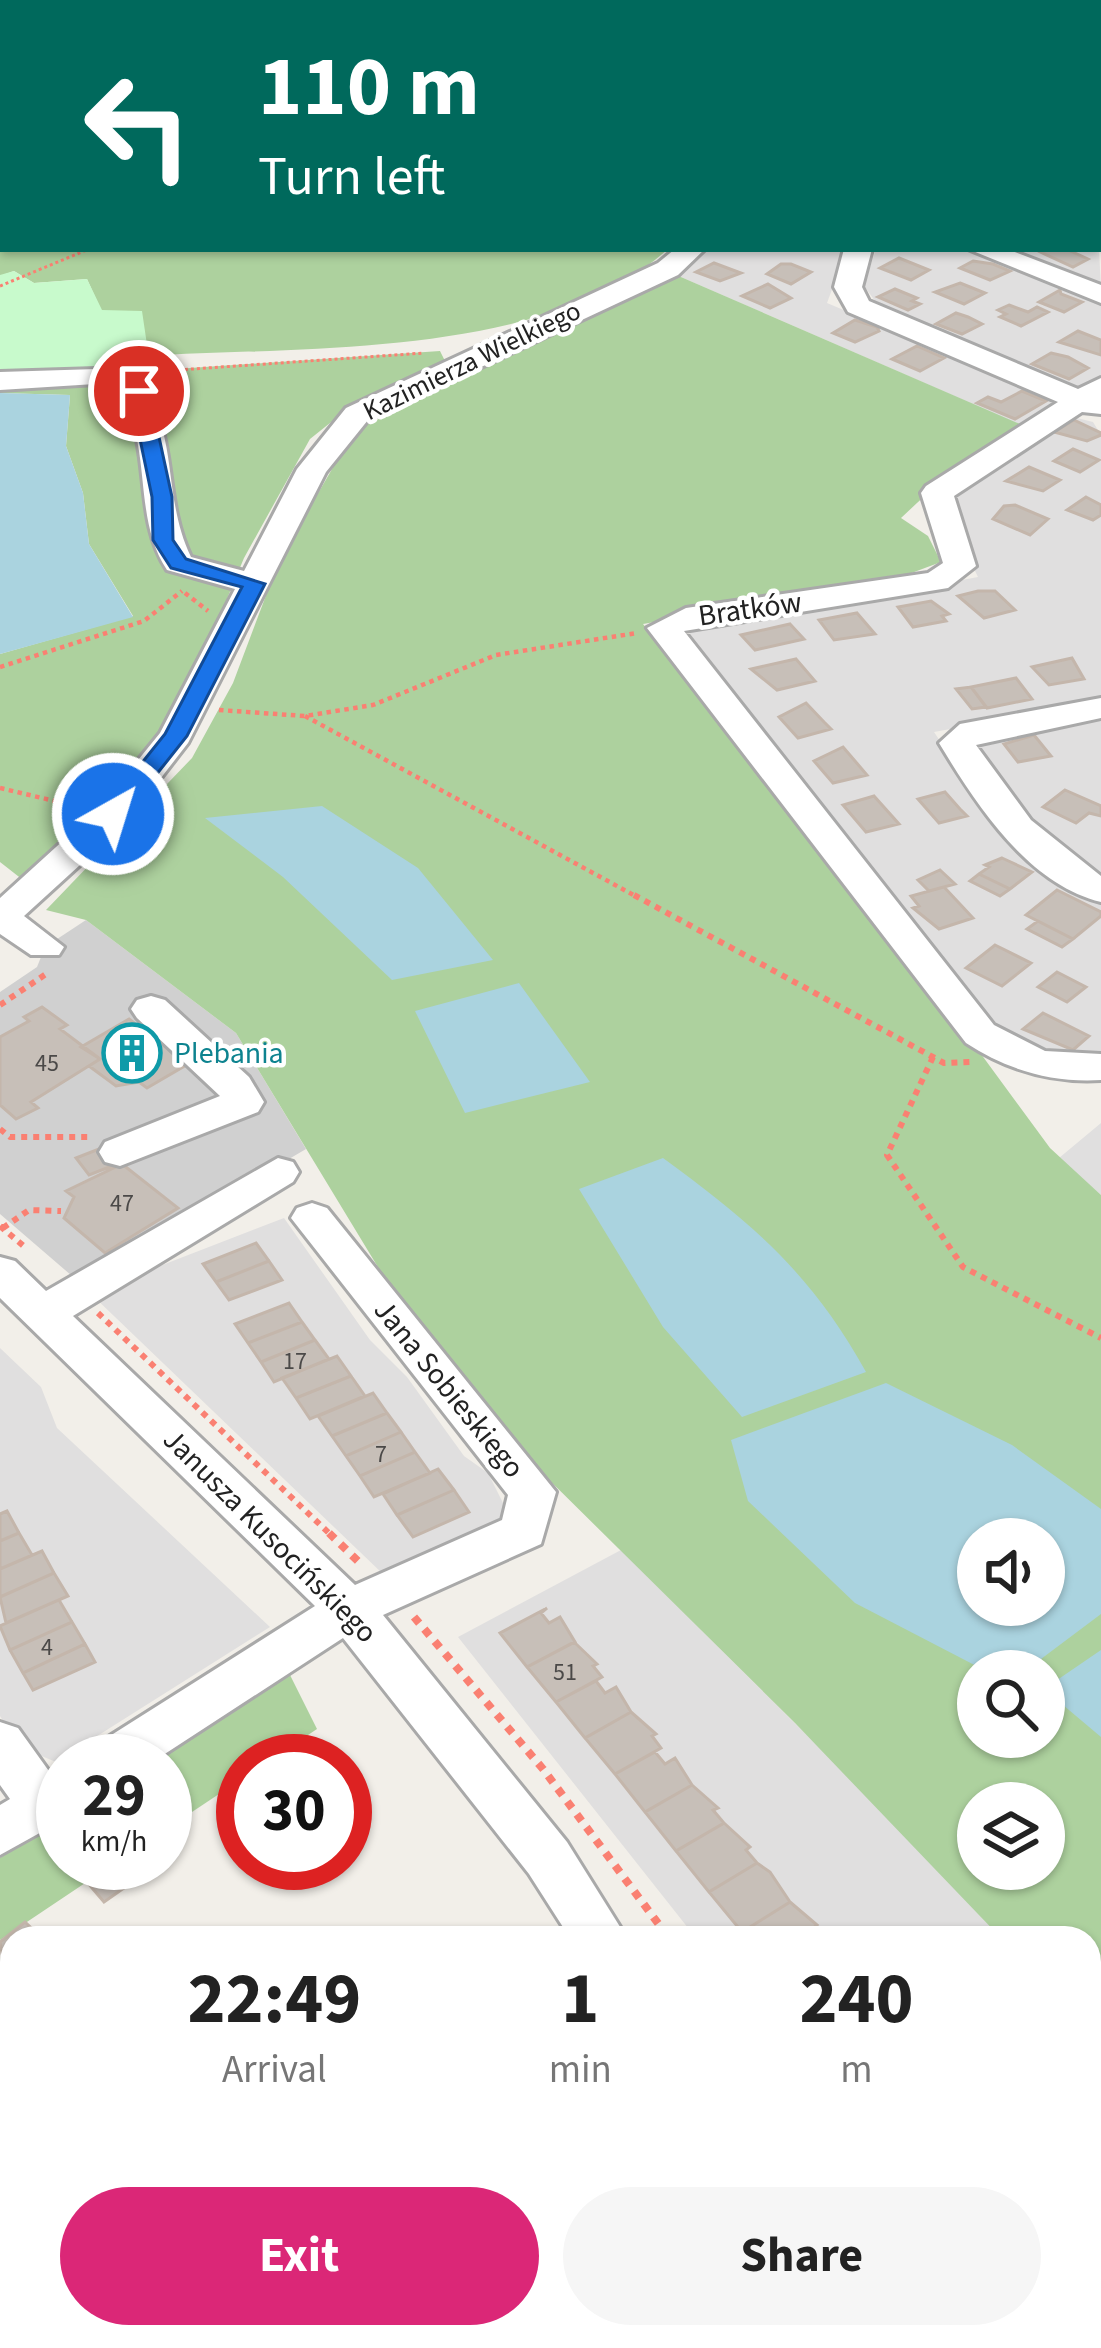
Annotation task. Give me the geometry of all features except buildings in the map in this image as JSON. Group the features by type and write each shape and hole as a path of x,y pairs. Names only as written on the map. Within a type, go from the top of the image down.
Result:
{"street":[{"path":"858,252 848,287 858,305 1094,399"},
{"path":"990,252 1101,295"},
{"name":"Kazimierza Wielkiego","path":"0,918 113,814 184,722 313,469 357,414 680,259"},
{"path":"0,381 118,374 139,391 160,480 163,540 178,563 254,584"},
{"name":"Bratków","path":"1094,399 937,493 960,566 937,581 686,618 664,628 980,1034 1004,1051 1045,1065 1101,1067"},
{"path":"1101,708 972,731 957,742 1011,824 1051,861 1101,891"},
{"path":"0,918 56,953"},
{"path":"120,1152 244,1102 235,1086 151,1010"},
{"path":"45,1312 278,1172"},
{"name":"Jana Sobieskiego","path":"312,1218 532,1492 524,1531 349,1609"},
{"name":"Janusza Kusocińskiego","path":"1,1250 45,1312 349,1609 548,1858 592,1926"},
{"path":"154,1734 349,1609"},
{"path":"0,1743 35,1810"}],"path":[{"path":"0,286 81,252"},
{"path":"118,374 429,353"},
{"path":"0,668 145,621 182,591 178,563"},
{"path":"184,722 305,716 373,705 496,655 664,628"},
{"path":"305,716 933,1057 887,1156 963,1267 1101,1338"},
{"path":"0,788 113,814"},
{"path":"0,1005 56,953"},
{"path":"1,1250 28,1210 61,1211"}],"shaded area":[{"path":"699,252 846,252 827,303 1057,400 1060,406 1023,426 674,274"},
{"path":"875,252 980,252 1101,300 1101,376 1081,387 1067,387 881,309 864,286"},
{"path":"1009,252 1099,252 1101,288"},
{"path":"1077,418 1093,422 1101,435 1101,701 934,732 996,824 1101,899 1101,1063 1065,1061 1020,1045 992,1019 685,640 693,630 978,577 944,507 975,480"},
{"path":"1101,712 1101,883 1052,853 970,737"},
{"path":"86,920 236,1033 306,1149 79,1282 0,1214 0,992 37,967 45,947"},
{"path":"1101,1123 1101,1195 1059,1158"},
{"path":"284,1218 370,1340 407,1377 464,1456 488,1473 510,1517 384,1575 90,1293"},
{"path":"0,1348 41,1387 57,1428 270,1627 100,1734 36,1734 36,1754 20,1747 0,1716"},
{"path":"621,1550 882,1810 990,1926 687,1926 458,1637"}],"green space":[{"path":"0,252 664,252 617,285 557,311 491,329 349,347 147,356 101,310 87,279 34,283 14,271 0,276"},
{"path":"14,271 34,283 87,279 102,310 142,311 151,372 0,381 0,275"},
{"path":"674,274 1029,428 933,488 901,518 928,536 941,562 890,581 643,624 890,930 1050,1148 1101,1195 1101,1926 990,1926 795,1723 444,1376 236,1033 86,920 46,910 192,758 233,683 279,561 354,431"},
{"path":"440,351 445,361 350,407 310,439 244,558 178,716 109,800 23,880 0,862 0,654 133,616 89,544 83,493 66,446 70,395 0,393 0,381"},
{"path":"288,1671 317,1729 310,1734 216,1734 216,1796 192,1812 191,1734"},
{"path":"36,1835 36,1890 75,1890 21,1926 0,1926 0,1858"}],"water":[{"path":"0,393 70,395 66,446 83,493 89,544 133,617 0,654"},
{"path":"322,806 418,868 493,960 392,980 283,877 205,818"},
{"path":"519,983 590,1082 465,1113 415,1011"},
{"path":"663,1158 778,1253 824,1306 866,1372 742,1417 663,1327 579,1189"},
{"path":"886,1383 1012,1445 1101,1509 1101,1614 1053,1650 957,1650 957,1656 855,1603 748,1501 731,1440"},
{"path":"1101,1650 1101,1737 1065,1707 1065,1675"}],"place":[{"name":"Plebania","path":"132,1053"}],"route":[{"path":"113,814 176,736 254,584 178,563 163,540 154,445 139,391"}]}
